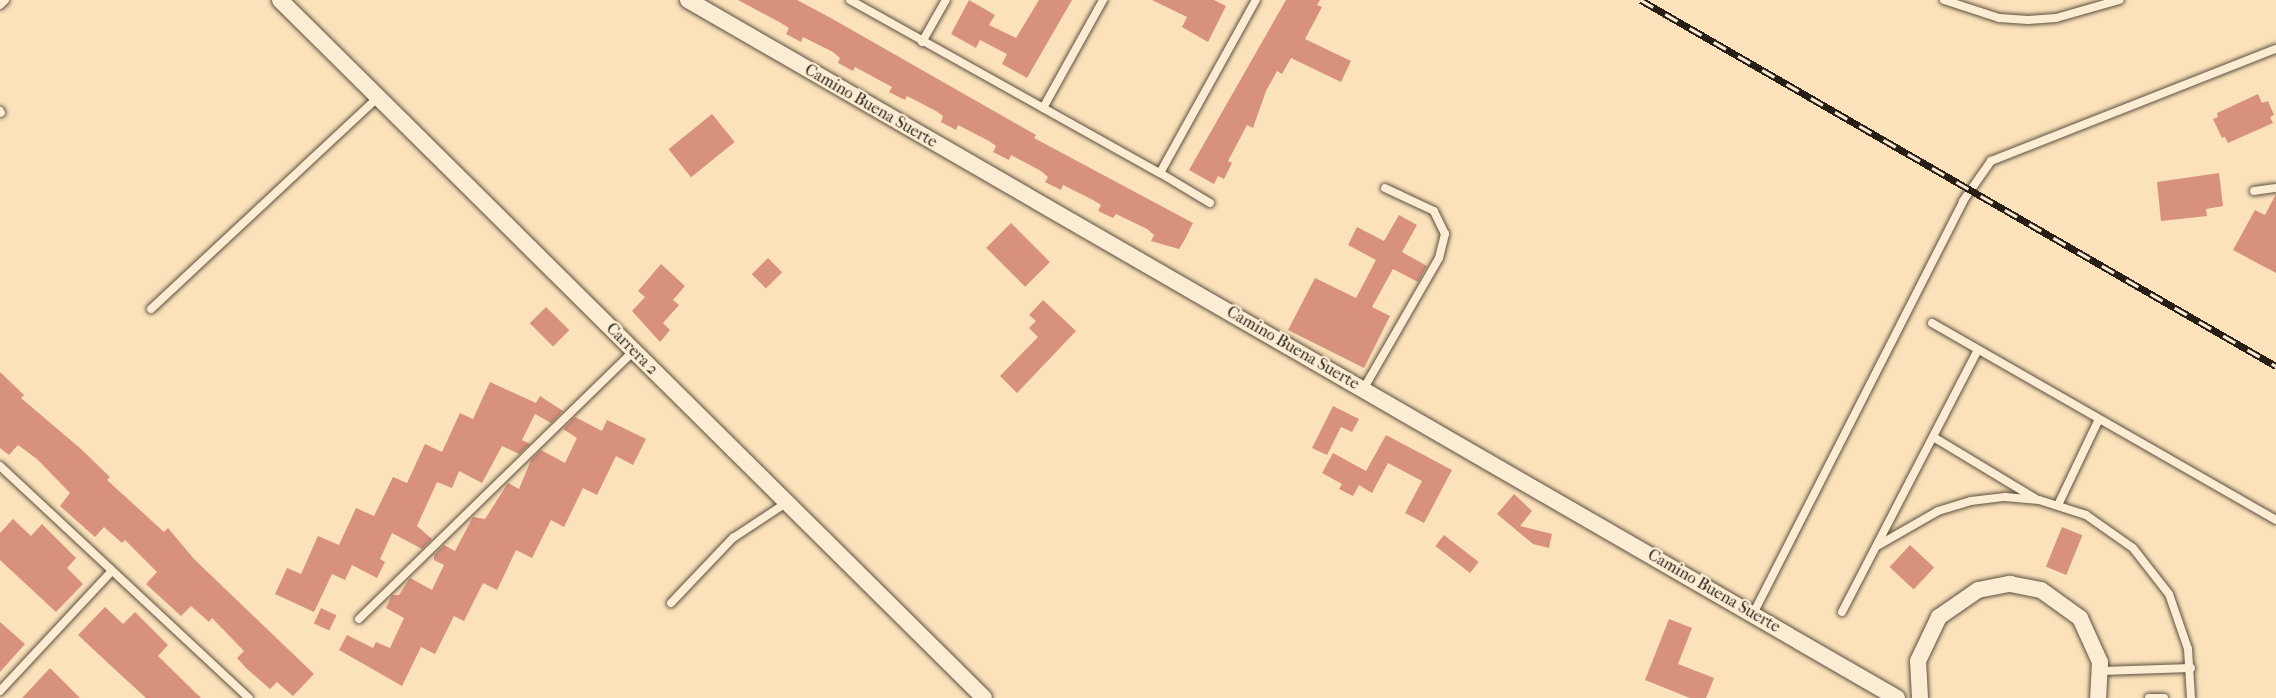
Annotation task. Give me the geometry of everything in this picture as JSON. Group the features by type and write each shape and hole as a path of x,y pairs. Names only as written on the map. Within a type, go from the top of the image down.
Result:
{"street":[{"name":"Carrera 2","path":"280,0 984,698"},
{"name":"Camino Buena Suerte","path":"688,0 1364,388 1896,698"},
{"path":"1920,698 1918,661 1929,631 1950,606 1994,586 2042,590 2069,606 2089,631 2101,671 2098,698"}],"lane":[{"path":"0,5 5,0"},
{"path":"850,0 1210,203"},
{"path":"922,42 945,0"},
{"path":"1043,108 1103,0"},
{"path":"1160,173 1256,0"},
{"path":"1944,0 1999,18 2028,20 2056,18 2119,0"},
{"path":"1754,614 1963,201 1991,161 2276,49"},
{"path":"151,309 378,97"},
{"path":"1364,388 1439,258 1445,234 1434,212 1385,188"},
{"path":"2254,192 2276,188"},
{"path":"1932,323 2276,520"},
{"path":"1842,612 1935,438 1978,350"},
{"path":"359,620 634,351"},
{"path":"2058,505 2099,419"},
{"path":"1935,438 2039,500"},
{"path":"0,466 249,698"},
{"path":"1877,546 1938,511 1971,501 2005,497 2039,500 2058,505 2111,530 2153,570 2180,621 2191,668 2191,698"},
{"path":"671,603 733,538 786,503"},
{"path":"0,691 112,571"},
{"path":"2101,671 2191,668"},
{"path":"2149,698 2164,698"}],"building":[{"path":"738,0 797,0 829,17 1036,135 1034,138 1193,223 1184,241 1179,249 1151,241 1154,235 1147,229 1116,214 1113,218 1098,211 1101,205 1063,185 1061,190 1045,182 1048,177 1041,171 1011,155 1009,160 993,152 996,146 989,141 958,125 956,130 941,122 943,116 936,111 907,96 905,100 889,92 892,87 855,67 853,71 838,63 840,58 833,52 803,37 801,42 786,34 789,28"},
{"path":"969,0 995,15 989,25 1016,38 1039,0 1072,0 1027,78 1002,64 1007,54 980,40 976,48 951,34"},
{"path":"1152,0 1214,0 1226,6 1208,42 1182,27 1187,17"},
{"path":"1286,0 1320,0 1317,5 1322,7 1305,39 1351,61 1341,82 1291,58 1282,74 1277,71 1266,91 1253,128 1247,125 1228,161 1232,163 1224,179 1218,176 1214,184 1189,170"},
{"path":"2258,94 2262,103 2268,101 2274,115 2270,117 2273,123 2228,143 2225,137 2222,138 2213,119 2218,117 2217,113"},
{"path":"712,114 735,142 691,177 668,149"},
{"path":"2219,173 2223,206 2206,209 2207,216 2161,221 2157,182"},
{"path":"2276,194 2276,273 2233,250 2255,210 2265,215"},
{"path":"1399,215 1417,225 1402,252 1427,266 1418,282 1393,269 1372,307 1390,316 1364,368 1288,330 1315,278 1356,298 1376,260 1348,245 1357,227 1384,241"},
{"path":"1011,223 1050,262 1025,287 986,248"},
{"path":"768,258 782,272 766,288 752,274"},
{"path":"661,264 685,286 673,300 679,305 663,323 670,330 660,342 632,311 645,297 638,291"},
{"path":"1043,300 1076,331 1017,393 1000,376 1038,337 1029,328 1036,321 1029,315"},
{"path":"546,307 569,330 553,347 530,323"},
{"path":"0,372 24,395 21,398 81,449 110,477 107,480 164,532 168,528 194,559 314,674 293,696 277,682 270,689 246,668 237,658 244,651 212,618 209,622 191,606 181,616 146,584 157,572 125,540 122,543 104,527 95,537 60,506 70,493 37,459 18,445 9,455 0,448"},
{"path":"490,382 536,403 540,396 563,411 551,423 535,414 522,440 530,444 519,454 502,446 482,483 459,471 452,488 437,482 417,526 432,539 422,549 392,533 380,559 385,562 377,578 352,565 345,580 332,574 314,612 275,594 287,568 301,574 318,536 339,545 356,508 374,516 393,477 407,483 425,444 442,452 460,413 473,419"},
{"path":"1333,406 1359,419 1352,432 1341,427 1327,455 1312,448"},
{"path":"575,417 602,431 607,420 646,439 633,465 616,456 597,495 583,488 564,527 551,520 532,558 516,550 497,590 483,583 464,621 454,616 435,654 421,647 402,686 339,650 347,635 373,648 376,642 390,648 404,618 386,608 392,595 399,595 410,578 432,590 444,565 434,560 434,555 444,545 455,551 473,517 485,519 508,483 519,489 531,460 541,450 565,463 577,438 563,429"},
{"path":"1386,435 1452,470 1424,523 1405,513 1422,481 1388,463 1372,493 1359,485 1353,496 1339,489 1342,484 1322,473 1333,453 1366,471"},
{"path":"1514,494 1532,511 1520,526 1552,534 1549,548 1533,544 1497,514"},
{"path":"13,519 31,536 42,524 76,558 67,568 83,584 56,612 0,560 0,533"},
{"path":"2062,527 2082,535 2066,575 2046,567"},
{"path":"1444,535 1479,562 1470,573 1435,546"},
{"path":"1910,545 1934,568 1914,589 1890,567"},
{"path":"105,607 123,624 135,612 168,645 158,656 201,698 146,698 78,635"},
{"path":"321,608 336,615 329,631 314,623"},
{"path":"1669,619 1692,628 1678,664 1714,678 1706,698 1690,698 1645,680"},
{"path":"0,622 25,644 0,672"},
{"path":"50,668 80,698 22,698"}],"railway":[{"path":"1641,0 2276,366"}]}
